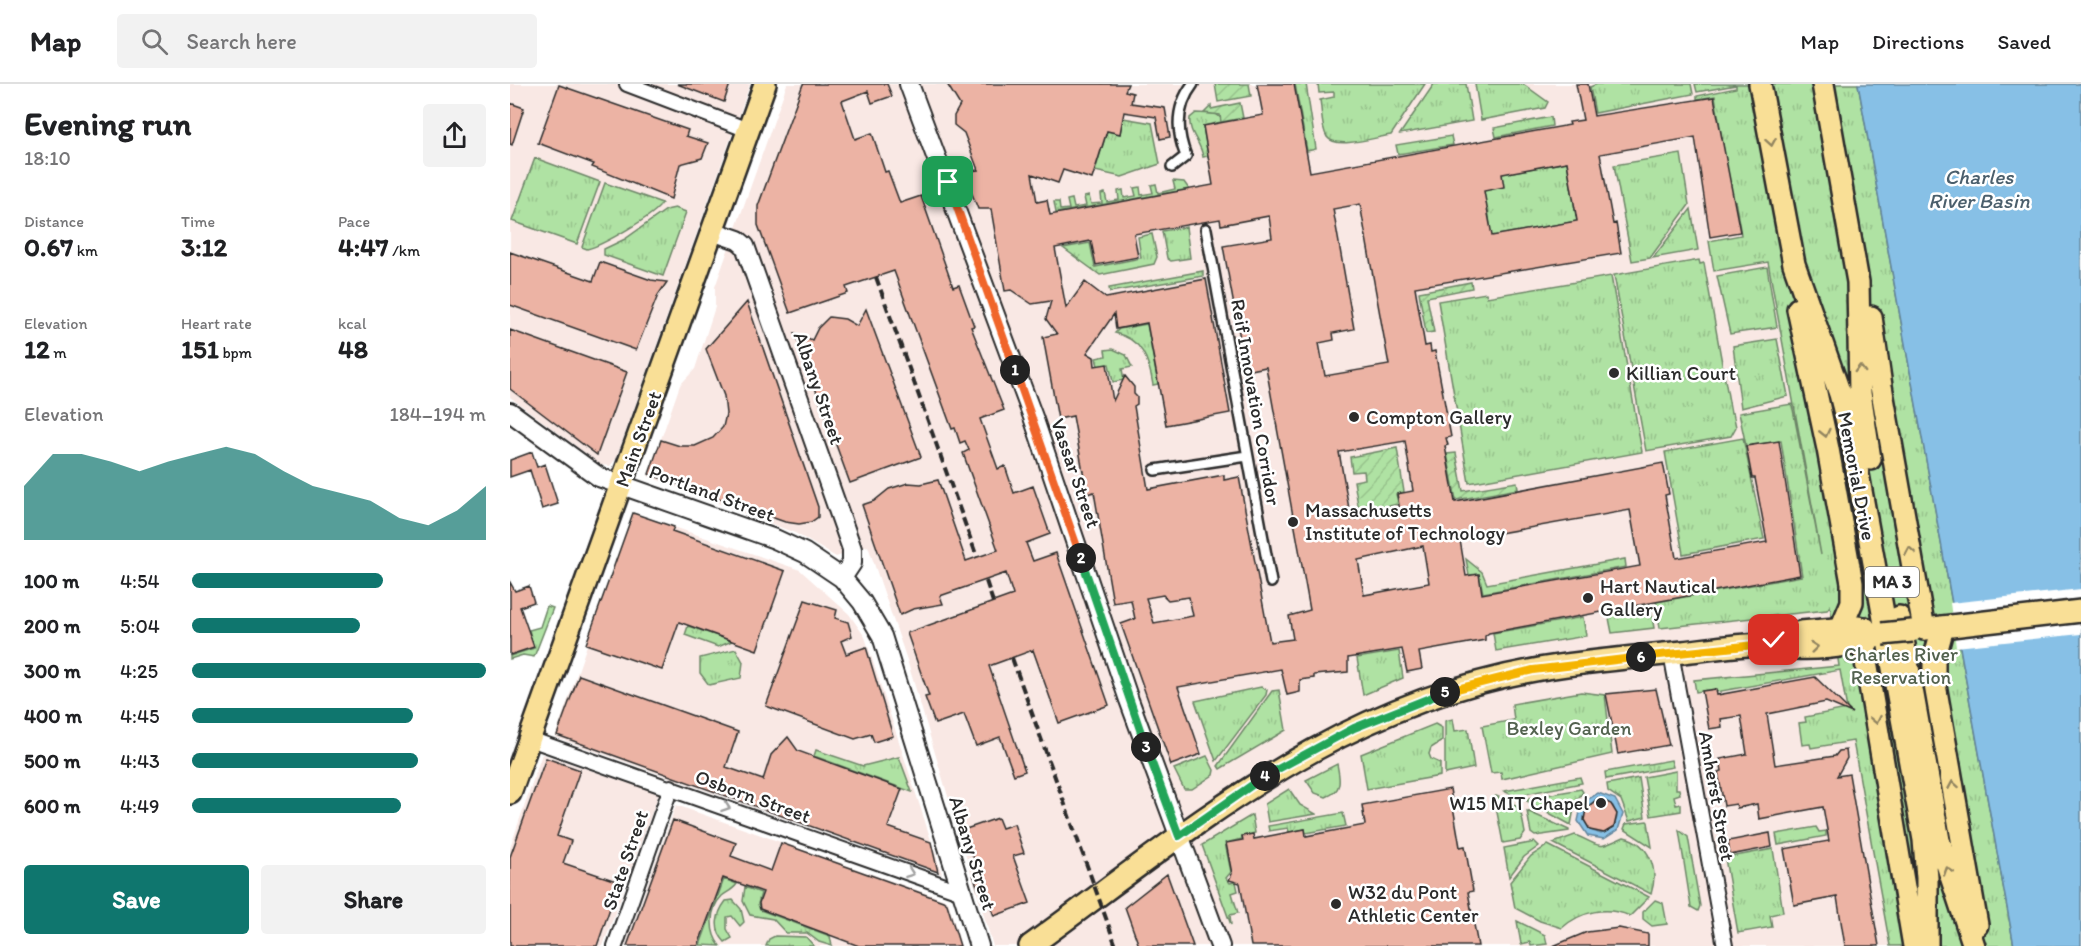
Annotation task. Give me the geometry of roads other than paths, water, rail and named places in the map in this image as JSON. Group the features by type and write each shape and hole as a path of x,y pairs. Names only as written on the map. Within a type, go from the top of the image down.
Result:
{"main road":[{"name":"Main Street","path":"510,793 765,84"},
{"name":"Vassar Street","path":"909,84 1033,417 1129,700 1220,946"},
{"name":"Memorial Drive","path":"1760,84 1791,252 1805,300 1844,406 1854,453 1924,840 1928,878 1927,946"},
{"name":"Memorial Drive","path":"1823,84 1859,288 1862,416 1941,847 1974,946"},
{"path":"1846,211 1869,302 1879,375 1933,628 1934,679 1981,946"},
{"name":"Albany Street","path":"712,231 738,240 745,246 852,549 852,563 842,578"},
{"path":"1791,252 1802,330 1828,449 1852,587 1850,608 1841,628"},
{"name":"Portland Street","path":"510,413 595,475 793,547 842,578 862,602 882,636"},
{"path":"1030,946 1227,801 1303,754 1354,728 1412,703 1469,685 1533,670 1764,644 1803,648 1872,634 2081,611"},
{"path":"1764,644 1790,634 1841,628 1872,634"},
{"path":"1872,634 1914,946"},
{"name":"Albany Street","path":"882,636 979,946"}],"street":[{"path":"627,84 748,130"},
{"path":"1172,167 1186,156 1181,142 1180,113 1183,98 1193,84"},
{"name":"Reif Innovation Corridor","path":"1206,229 1271,582"},
{"path":"1155,470 1247,456"},
{"name":"Amherst Street","path":"1671,654 1725,946"},
{"name":"Osborn Street","path":"530,739 962,892"},
{"name":"State Street","path":"615,946 671,788"}],"water":[{"name":"Charles River Basin","path":"1858,84 2081,84 2081,946 2014,946"},
{"path":"1598,793 1615,799 1623,814 1618,830 1604,839 1588,836 1578,821 1582,803","holes":["1600,800 1613,806 1617,817 1614,827 1601,834 1590,830 1584,817 1590,804"]}],"railway":[{"path":"876,277 977,557"},
{"path":"986,581 993,602"},
{"path":"1012,658 1116,946"}],"place":[{"name":"Killian Court","path":"1614,373"},
{"name":"Compton Gallery","path":"1354,417"},
{"name":"Massachusetts Institute of Technology","path":"1293,522"},
{"name":"Hart Nautical Gallery","path":"1588,598"},
{"name":"W15 MIT Chapel","path":"1601,803"},
{"name":"W32 du Pont Athletic Center","path":"1336,904"}],"park label":[{"name":"Charles River Reservation","path":"1901,666"},
{"name":"Bexley Garden","path":"1569,728"}]}
